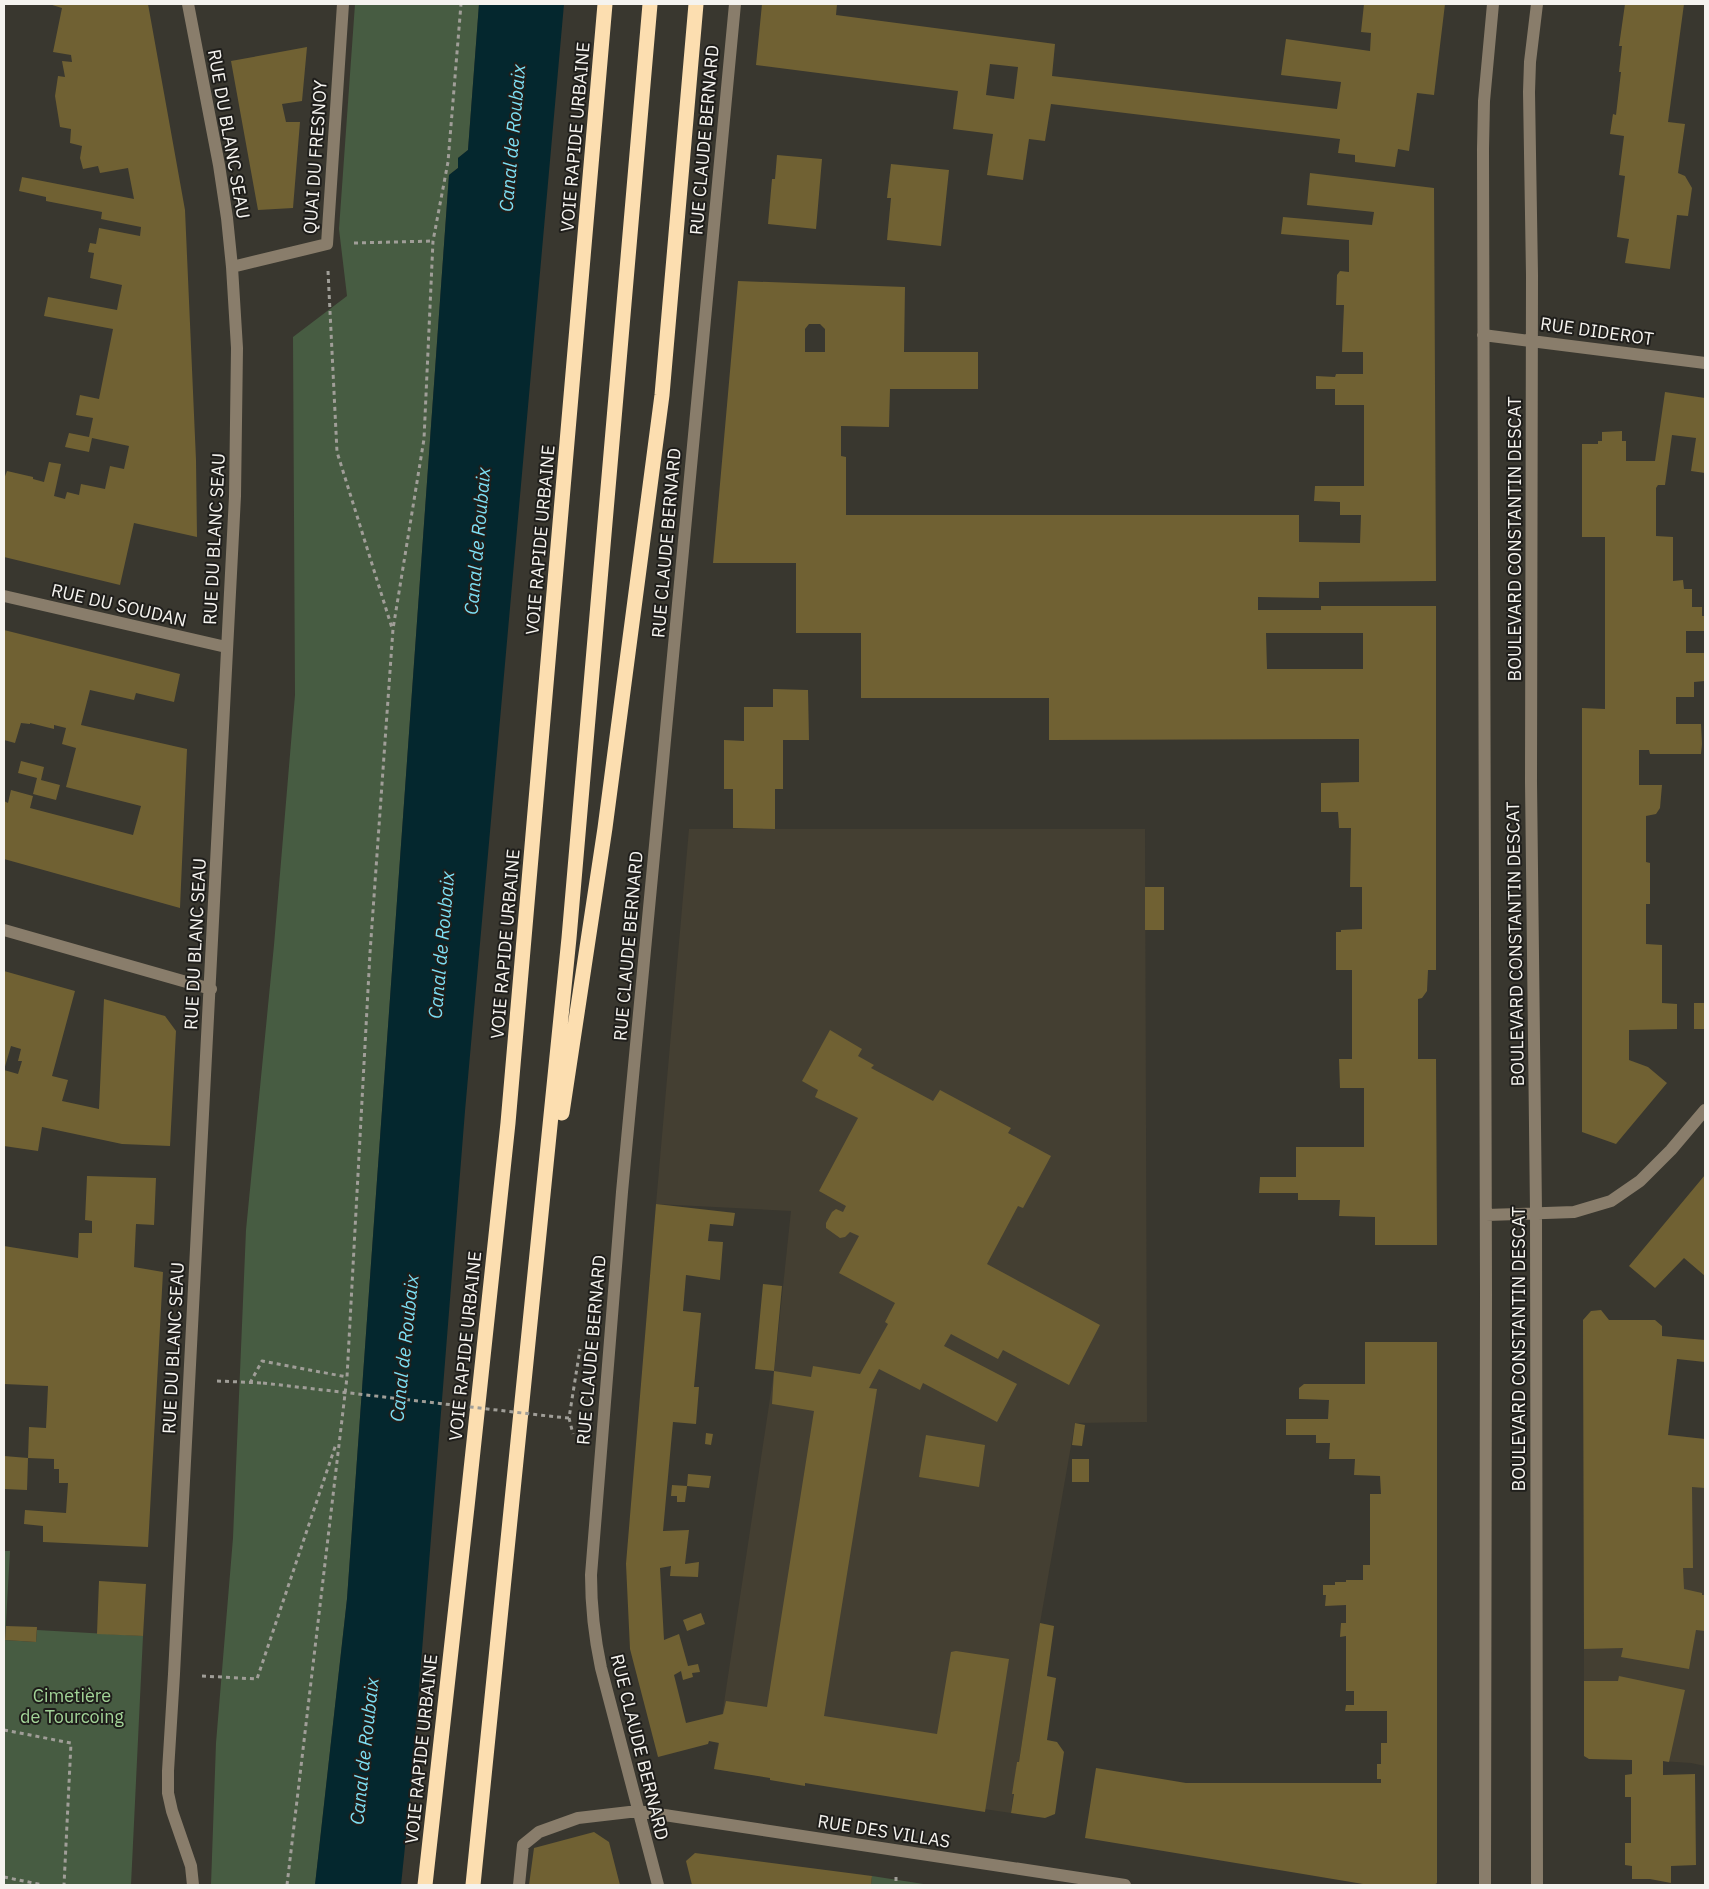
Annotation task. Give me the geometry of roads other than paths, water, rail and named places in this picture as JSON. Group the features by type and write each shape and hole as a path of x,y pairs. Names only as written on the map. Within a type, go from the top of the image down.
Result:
{"highway":[{"name":"VOIE RAPIDE URBAINE","path":"425,1885 508,1113 605,4"},
{"path":"473,1885 570,938 650,4"},
{"path":"536,1283 605,828 662,395 696,4"}],"street":[{"name":"RUE DU BLANC SEAU","path":"188,4 219,165 227,218 237,348 235,496 226,647 211,989 168,1771 168,1793 172,1811 191,1866 193,1885"},
{"name":"QUAI DU FRESNOY","path":"232,267 327,244 343,4"},
{"name":"RUE CLAUDE BERNARD","path":"658,1885 593,1633 591,1575 622,1192 735,4"},
{"name":"BOULEVARD CONSTANTIN DESCAT","path":"1485,1885 1486,1215 1483,335 1484,101 1493,4"},
{"name":"BOULEVARD CONSTANTIN DESCAT","path":"1537,4 1530,62 1529,92 1532,275 1531,782 1536,1212 1537,1885"},
{"name":"RUE DIDEROT","path":"1483,335 1705,363"},
{"name":"RUE DU SOUDAN","path":"4,596 226,647"},
{"path":"4,930 211,989"},
{"path":"1486,1215 1574,1212 1611,1201 1640,1181 1672,1150 1705,1110"},
{"name":"RUE DES VILLAS","path":"519,1885 523,1845 539,1832 578,1818 638,1811 1125,1885"}],"water":[{"name":"Canal de Roubaix","path":"479,4 564,4 465,1111 411,1789 401,1885 315,1885 347,1599 449,175 458,168 458,158 468,150"}],"park label":[{"name":"Cimetière de Tourcoing","path":"72,1705"}]}
